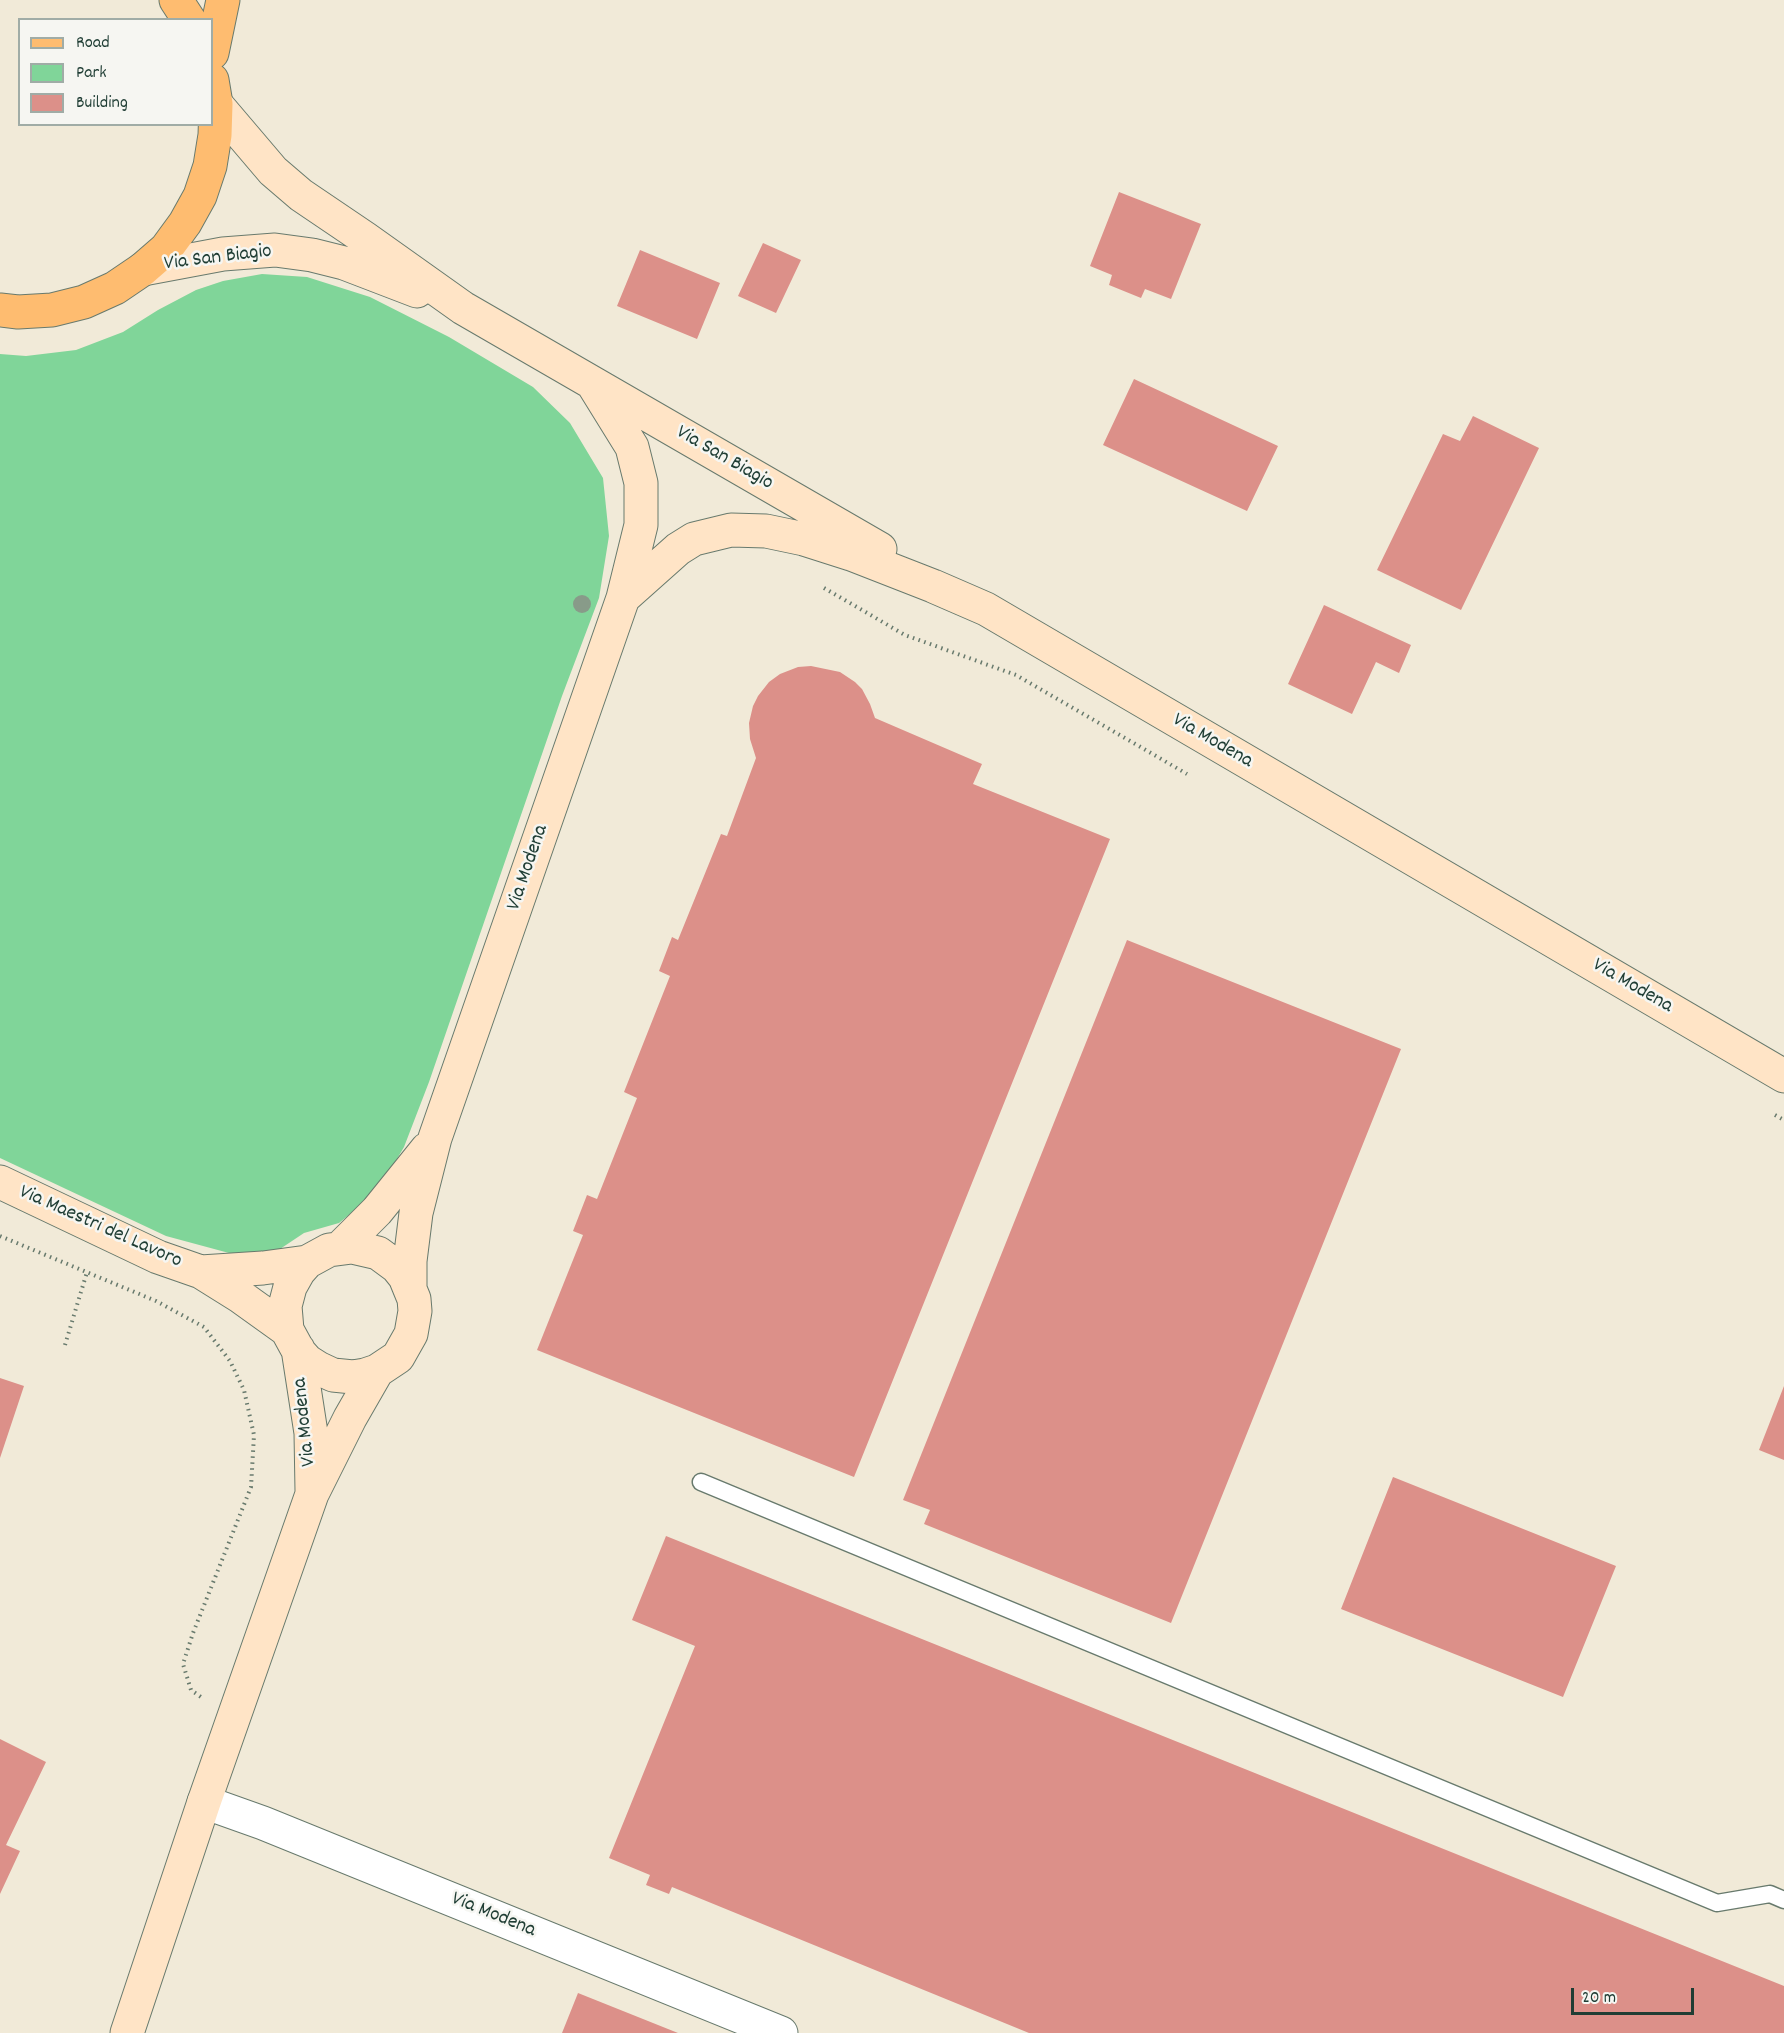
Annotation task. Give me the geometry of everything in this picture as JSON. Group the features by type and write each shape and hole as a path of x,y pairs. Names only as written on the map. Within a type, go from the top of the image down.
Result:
{"main road":[{"path":"176,0 188,18"},
{"path":"213,48 222,0"},
{"path":"0,310 18,312 52,310 84,302 115,288 143,269 166,249 185,224 200,196 210,166 215,135 214,92"}],"street":[{"name":"Via San Biagio","path":"214,92 273,171 300,195 463,308 986,609"},
{"name":"Via San Biagio","path":"143,269 223,254 275,250 312,255 344,263 463,308"},
{"name":"Via Modena","path":"292,1340 318,1368 333,1374 357,1377 377,1371 398,1357 411,1334 415,1311 410,1287 410,1261 416,1213 435,1138 623,598 641,525 641,483 632,447 593,384"},
{"name":"Via Modena","path":"623,598 678,549 694,539 731,530 766,531 804,539 851,554 933,586 986,609 1784,1076"},
{"name":"Via Modena","path":"340,1248 377,1211 435,1138"},
{"name":"Via Maestri del Lavoro","path":"0,1182 158,1257 201,1272 249,1303 292,1340"},
{"name":"Via Modena","path":"312,1494 311,1433 285,1306 290,1287 307,1262 329,1250 365,1248 378,1253 397,1267 410,1287"},
{"name":"Via Maestri del Lavoro","path":"201,1272 262,1269 307,1262"},
{"name":"Via Modena","path":"127,2033 204,1802 312,1494 377,1371"},
{"name":"Via Modena","path":"204,1802 263,1822 781,2033"}],"lane":[{"path":"701,1482 1717,1903 1770,1894 1784,1900"}],"path":[{"path":"819,585 905,635 1016,675 1192,777"},
{"path":"1774,1114 1784,1120"},
{"path":"0,1236 156,1300 204,1327 230,1361 244,1390 254,1435 251,1487 183,1664 192,1690 232,1721"},
{"path":"65,1345 87,1272"}],"green space":[{"path":"262,274 307,277 370,297 449,337 533,387 570,423 603,478 609,536 599,598 562,696 429,1082 404,1147 378,1191 339,1223 304,1233 280,1249 257,1254 229,1253 166,1236 0,1158 0,354 26,356 76,350 123,332 196,290 223,281"}],"building":[{"path":"1119,192 1201,224 1171,299 1145,289 1141,298 1109,285 1112,275 1090,266"},
{"path":"763,243 801,260 776,313 738,296"},
{"path":"640,250 720,283 697,339 617,306"},
{"path":"1134,379 1278,446 1247,511 1103,445"},
{"path":"1473,416 1539,448 1461,610 1377,570 1443,434 1460,441"},
{"path":"1324,605 1411,645 1399,673 1376,662 1352,714 1288,684"},
{"path":"811,666 840,672 855,682 862,689 875,718 982,764 973,784 1110,839 854,1477 537,1350 583,1235 573,1231 587,1195 597,1199 637,1098 624,1092 670,976 659,971 672,937 678,940 721,834 727,836 756,758 750,739 749,723 753,706 769,682 780,674 798,667"},
{"path":"1127,940 1401,1049 1171,1623 924,1524 930,1510 903,1500"},
{"path":"0,1378 24,1386 0,1458"},
{"path":"1784,1386 1784,1460 1759,1450"},
{"path":"1393,1477 1616,1566 1563,1697 1341,1609"},
{"path":"666,1536 1784,1986 1784,2033 1029,2033 672,1887 669,1894 646,1885 650,1875 609,1858 695,1646 632,1620"},
{"path":"0,1739 46,1762 6,1845 20,1851 0,1894"},
{"path":"578,1993 678,2033 562,2033"}]}
